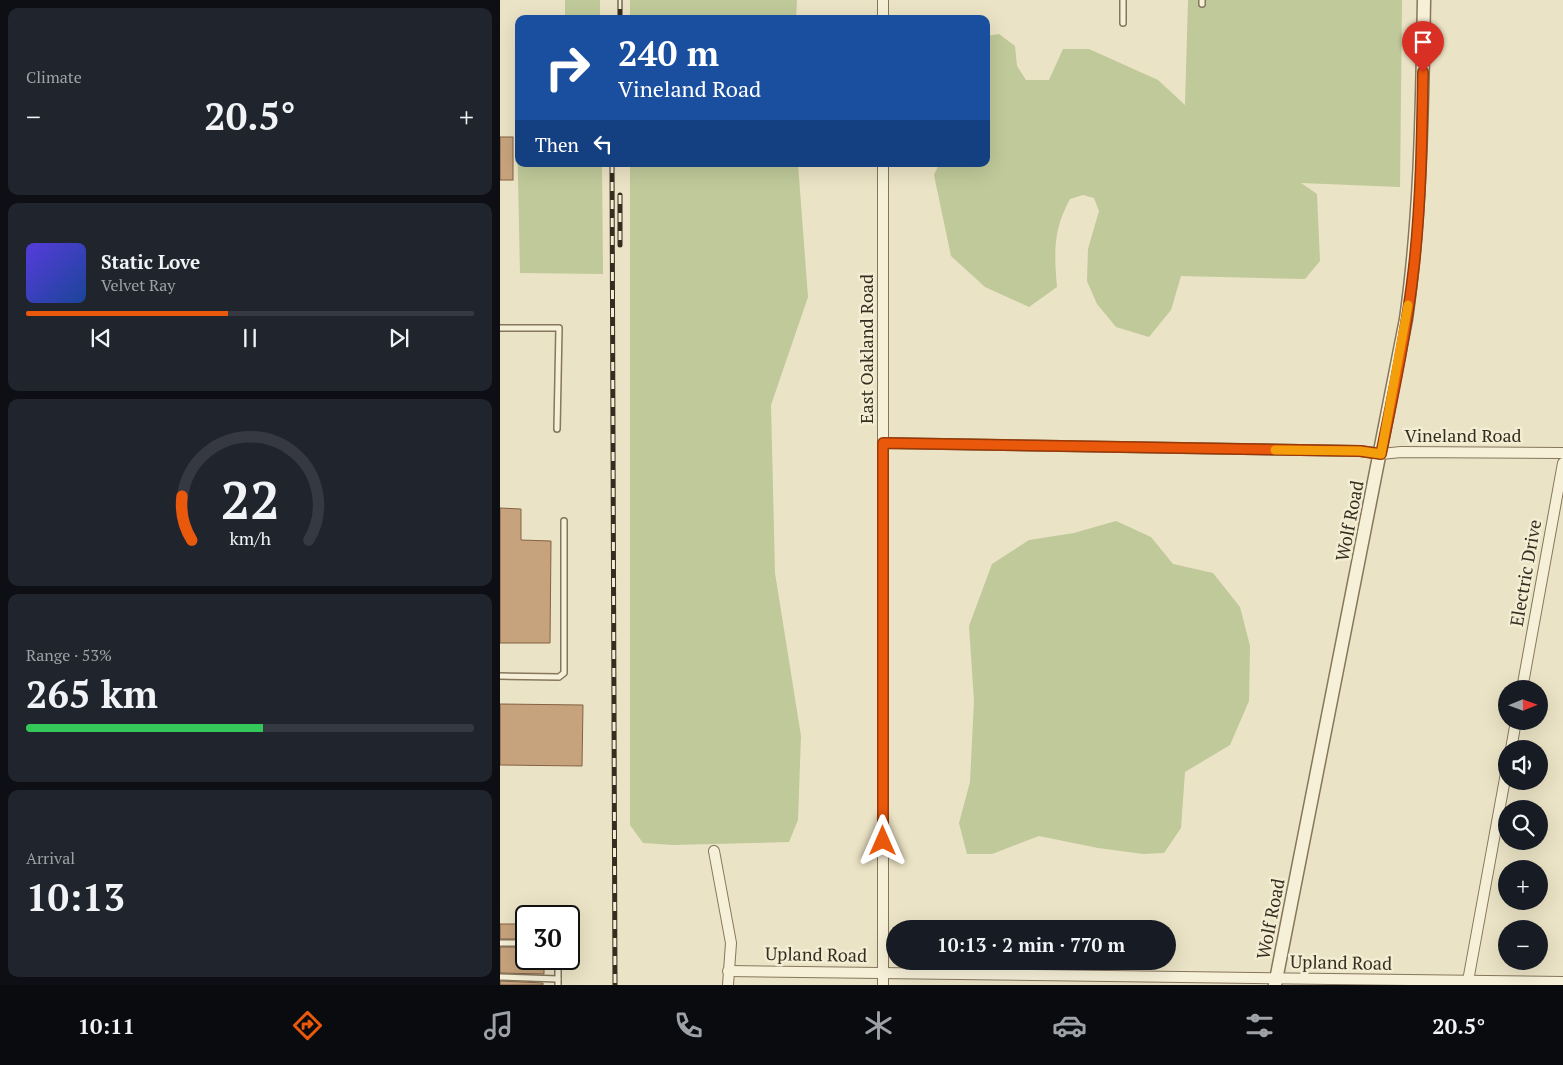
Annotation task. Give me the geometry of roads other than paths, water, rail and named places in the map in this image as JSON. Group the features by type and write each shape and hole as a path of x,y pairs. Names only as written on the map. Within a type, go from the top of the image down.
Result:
{"street":[{"path":"883,0 883,15"},
{"name":"Wolf Road","path":"1276,982 1381,454 1414,267 1421,162 1424,0"},
{"name":"East Oakland Road","path":"883,167 883,985"},
{"name":"Vineland Road","path":"883,443 1360,451 1381,454 1406,452 1563,454"},
{"name":"Electric Drive","path":"1524,680 1563,463"},
{"path":"1468,981 1503,790"},
{"path":"714,851 731,943 728,985"},
{"name":"Upland Road","path":"728,971 883,972 1276,982 1563,982"}],"lane":[{"path":"1123,0 1123,23"},
{"path":"500,328 559,328 557,429"},
{"path":"500,676 560,677 564,673 564,520"},
{"path":"500,943 515,943"},
{"path":"558,970 558,985"},
{"path":"500,977 558,978"}],"railway":[{"path":"620,0 620,15"},
{"path":"612,167 615,985"},
{"path":"620,195 620,245"}]}
